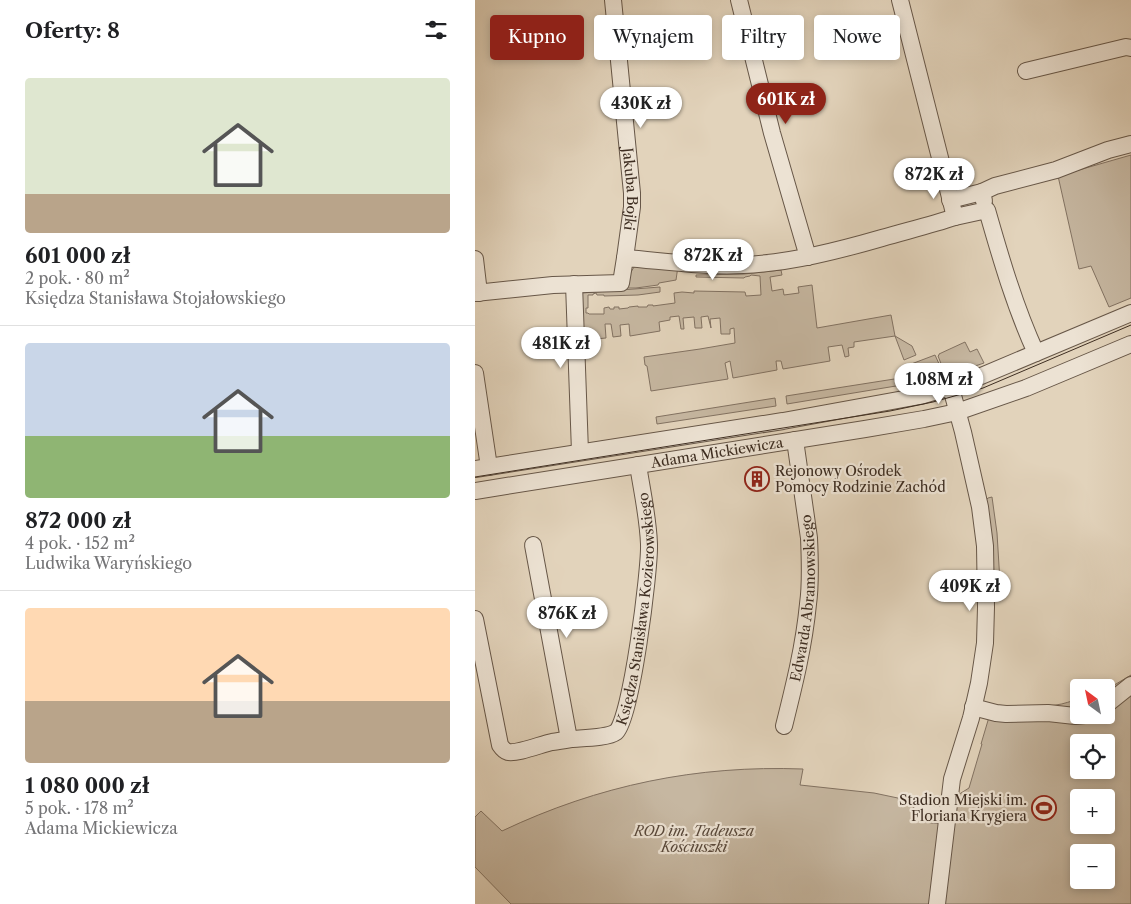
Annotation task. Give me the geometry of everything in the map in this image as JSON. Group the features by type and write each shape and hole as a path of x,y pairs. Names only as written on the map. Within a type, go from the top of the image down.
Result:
{"street":[{"name":"Jakuba Bojki","path":"574,284 621,283 625,258 632,193 613,0"},
{"path":"739,0 772,133 807,257"},
{"path":"904,1 955,217"},
{"path":"1026,71 1126,47 1131,48"},
{"path":"950,200 1056,170 1108,150 1131,144"},
{"path":"982,192 1019,315 1036,353"},
{"path":"625,258 725,265 761,263 807,257 987,210"},
{"path":"475,259 477,293 574,284 581,452"},
{"name":"Adama Mickiewicza","path":"482,468 792,419 920,396 967,382 1131,313"},
{"name":"Adama Mickiewicza","path":"475,491 924,419 957,412 1026,388 1131,344"},
{"path":"475,373 482,468"},
{"path":"937,904 952,779 979,683 985,643 987,596 986,562 980,507 951,388"},
{"name":"Edwarda Abramowskiego","path":"784,726 803,646 809,602 809,538 795,440"},
{"name":"Księdza Stanisława Kozierowskiego","path":"475,619 500,745 503,749 508,752 515,752 538,745 613,734 618,731 623,720 637,648 645,604 649,561 648,530 638,465"},
{"path":"533,545 569,739"},
{"path":"1115,698 1131,685"},
{"path":"973,707 1006,714 1070,716"},
{"path":"920,812 948,812"}],"green space":[{"path":"1131,155 1131,298 1109,307 1091,266 1079,269 1058,176"},
{"path":"636,264 678,266 676,280 636,288 616,288 624,283"},
{"path":"781,270 782,275 770,277 772,291 783,289 784,295 799,293 798,287 812,285 817,328 891,315 895,336 854,342 854,347 848,348 849,356 845,357 842,345 828,347 830,361 783,369 781,361 776,361 777,370 733,378 730,361 725,363 728,379 651,391 644,357 735,343 734,328 730,329 730,334 721,334 720,318 710,319 711,328 708,316 701,317 702,328 695,328 694,317 683,318 684,329 681,329 679,316 670,317 670,320 659,322 660,331 630,336 629,324 620,325 621,336 613,337 611,324 605,324 606,338 584,340 582,293 660,287 660,292 638,295 604,296 597,295 596,293 588,295 586,313 604,314 604,308 609,307 614,309 614,307 619,307 619,309 675,303 674,293 682,292 745,292 746,296 761,295 760,276 751,275 744,278 696,277 696,275 744,274"},
{"path":"895,336 912,346 916,355 904,360"},
{"path":"965,342 970,352 977,349 984,363 946,376 938,356 939,354"},
{"path":"935,355 945,377 787,404 786,396 907,377 906,366"},
{"path":"775,398 776,406 657,424 656,417"},
{"path":"992,497 997,533 1000,582 993,581 985,501"},
{"name":"ROD im. Tadeusza Kościuszki","path":"1131,675 1131,904 511,904 475,867 475,817 481,811 502,831 575,801 649,781 687,775 725,771 803,769 800,785 874,793 950,809 953,798 969,788 992,707 990,706 991,703 993,705 1025,706 1059,705 1070,702 1070,724 1115,724 1115,685"}],"tram line":[{"path":"475,477 890,411 933,402 983,388 1131,325"}],"place":[{"name":"Rejonowy Ośrodek Pomocy Rodzinie Zachód","path":"757,479"},
{"name":"Stadion Miejski im. Floriana Krygiera","path":"1044,808"}]}
